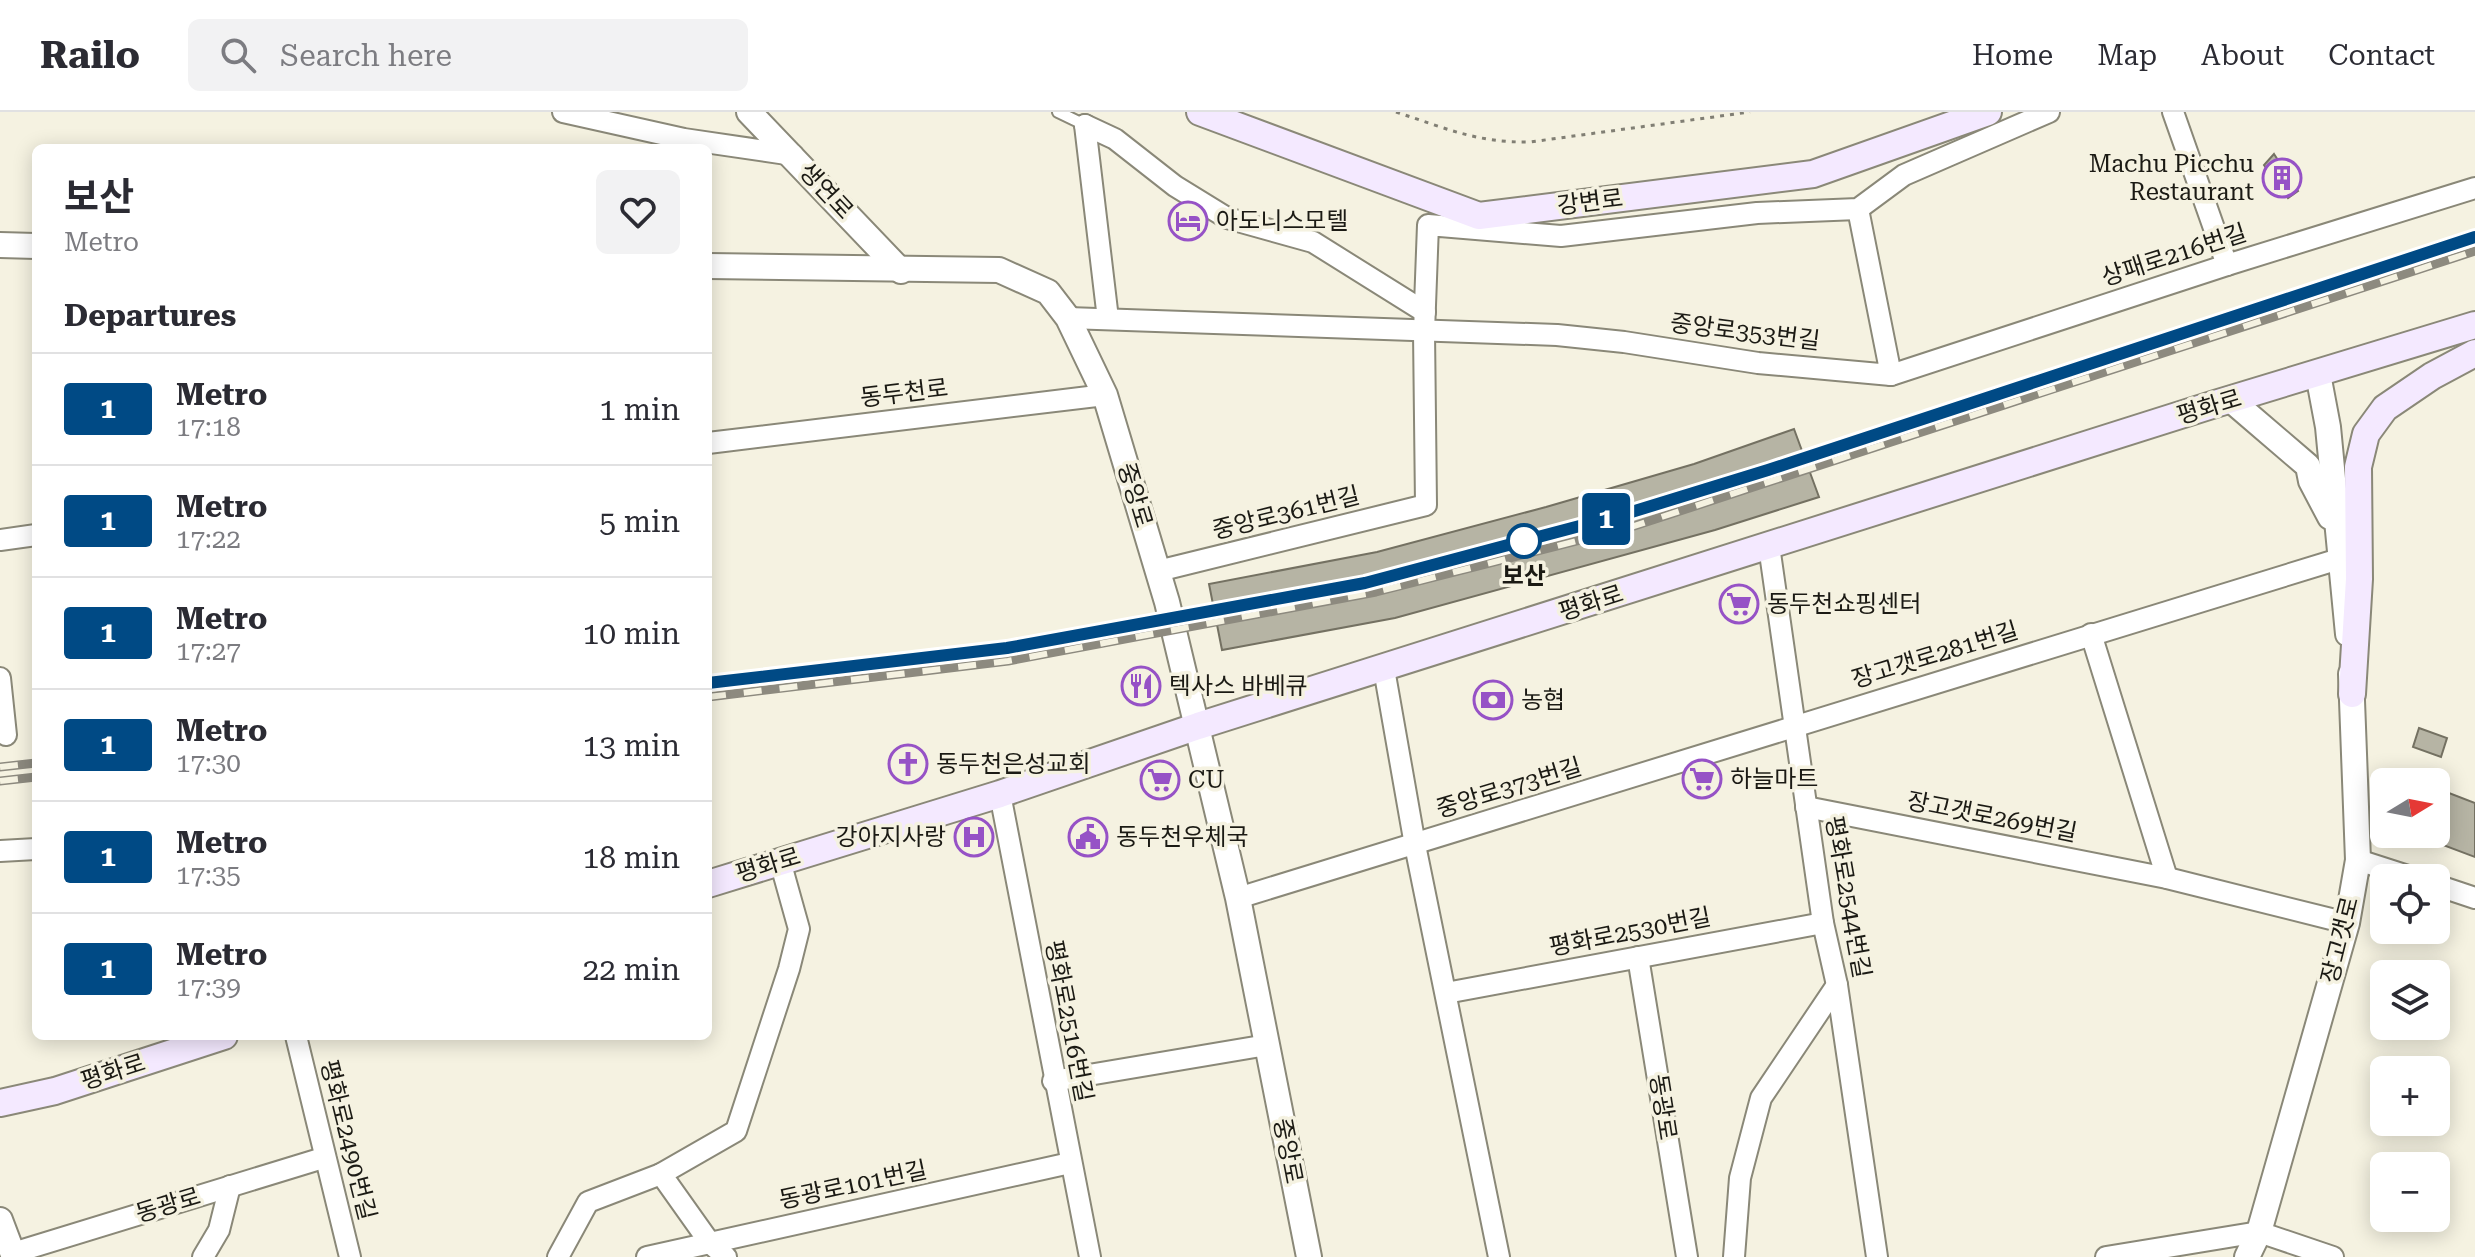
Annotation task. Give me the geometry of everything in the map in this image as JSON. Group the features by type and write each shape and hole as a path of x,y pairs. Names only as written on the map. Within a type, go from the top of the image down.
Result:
{"main road":[{"name":"강변로","path":"1200,112 1479,216 1813,174 1988,112"},
{"name":"평화로","path":"712,883 1000,794 1198,726 2475,325"},
{"path":"2352,694 2359,579 2358,467 2366,434 2385,408 2432,376 2475,353"},
{"name":"평화로","path":"0,1103 55,1091 212,1040"}],"street":[{"path":"563,112 684,139 793,155"},
{"name":"생연로","path":"749,112 901,271"},
{"path":"1425,322 1428,225 1561,236 1744,214 1858,209 1904,175 2049,112"},
{"path":"2173,112 2227,265"},
{"path":"1085,125 1108,319"},
{"path":"1085,125 1115,139 1175,186 1227,218 1313,242 1425,322"},
{"name":"상패로216번길","path":"1891,375 2475,188"},
{"path":"1858,209 1891,375"},
{"path":"0,245 32,246"},
{"name":"중앙로","path":"712,266 999,270 1048,292 1068,318 1105,395 1158,571 1198,726 1238,898 1309,1257"},
{"name":"중앙로353번길","path":"1068,318 1425,322 1624,342 1758,363 1891,375"},
{"name":"중앙로361번길","path":"1158,571 1426,505 1425,322"},
{"name":"장고갯로","path":"2247,1257 2259,1232 2347,923 2358,860 2352,694 2328,427 2318,374"},
{"name":"동두천로","path":"712,443 1105,395"},
{"path":"2231,400 2308,466 2311,481 2336,526"},
{"path":"0,540 32,536"},
{"name":"평화로2544번길","path":"1769,546 1823,923 1837,985 1877,1257"},
{"name":"장고갯로281번길","path":"1794,725 2339,559"},
{"path":"2091,634 2167,878"},
{"path":"1384,669 1415,845 1499,1257"},
{"path":"0,678 6,735"},
{"name":"중앙로373번길","path":"1238,898 1794,725"},
{"name":"평화로2516번길","path":"1000,794 1053,1081 1090,1257"},
{"name":"장고갯로269번길","path":"1806,807 2167,878 2347,923"},
{"path":"0,851 32,849"},
{"path":"2358,860 2370,864"},
{"path":"558,1257 588,1202 661,1174 736,1131 799,929 780,861"},
{"path":"2450,890 2475,898"},
{"name":"평화로2530번길","path":"1446,993 1823,923"},
{"name":"동광로","path":"1638,957 1687,1257"},
{"path":"1734,1257 1740,1178 1761,1098 1837,985"},
{"name":"평화로2490번길","path":"297,1040 323,1158 350,1257"},
{"path":"1053,1081 1267,1045"},
{"name":"동광로","path":"0,1220 14,1255 323,1158"},
{"name":"동광로101번길","path":"647,1257 1070,1163"},
{"path":"661,1174 710,1243 726,1257"},
{"path":"203,1257 219,1230 230,1186"},
{"path":"2106,1257 2259,1232 2333,1257"}],"lane":[{"path":"1058,112 1085,125"}],"path":[{"path":"1396,112 1471,138 1515,142 1750,112"}],"building":[{"name":"Machu Picchu Restaurant","path":"2274,154 2298,191 2288,198 2264,165"},
{"path":"1794,429 1819,497 1715,530 1395,618 1222,650 1209,584 1377,552 1694,464"},
{"path":"2419,728 2447,738 2441,757 2413,747"},
{"path":"2450,793 2475,803 2475,857 2450,848"}],"railway":[{"path":"2160,341 2475,237"},
{"path":"712,697 1008,661 1376,592 1628,528 2475,251"},
{"path":"1380,579 1625,514 1738,479"},
{"path":"712,683 1007,648 1352,585"},
{"path":"0,767 32,763"},
{"path":"0,781 32,777"}],"metro line":[{"name":"1","path":"712,683 1007,648 1365,583 1625,514 1768,470 2475,237"}],"place":[{"name":"Machu Picchu Restaurant","path":"2282,178"},
{"name":"아도니스모텔","path":"1188,221"},
{"name":"보산","path":"1524,541"},
{"name":"동두천쇼핑센터","path":"1739,604"},
{"name":"텍사스 바베큐","path":"1141,686"},
{"name":"농협","path":"1493,700"},
{"name":"동두천은성교회","path":"908,764"},
{"name":"하늘마트","path":"1702,779"},
{"name":"CU","path":"1160,780"},
{"name":"강아지사랑","path":"974,837"},
{"name":"동두천우체국","path":"1088,837"}]}
